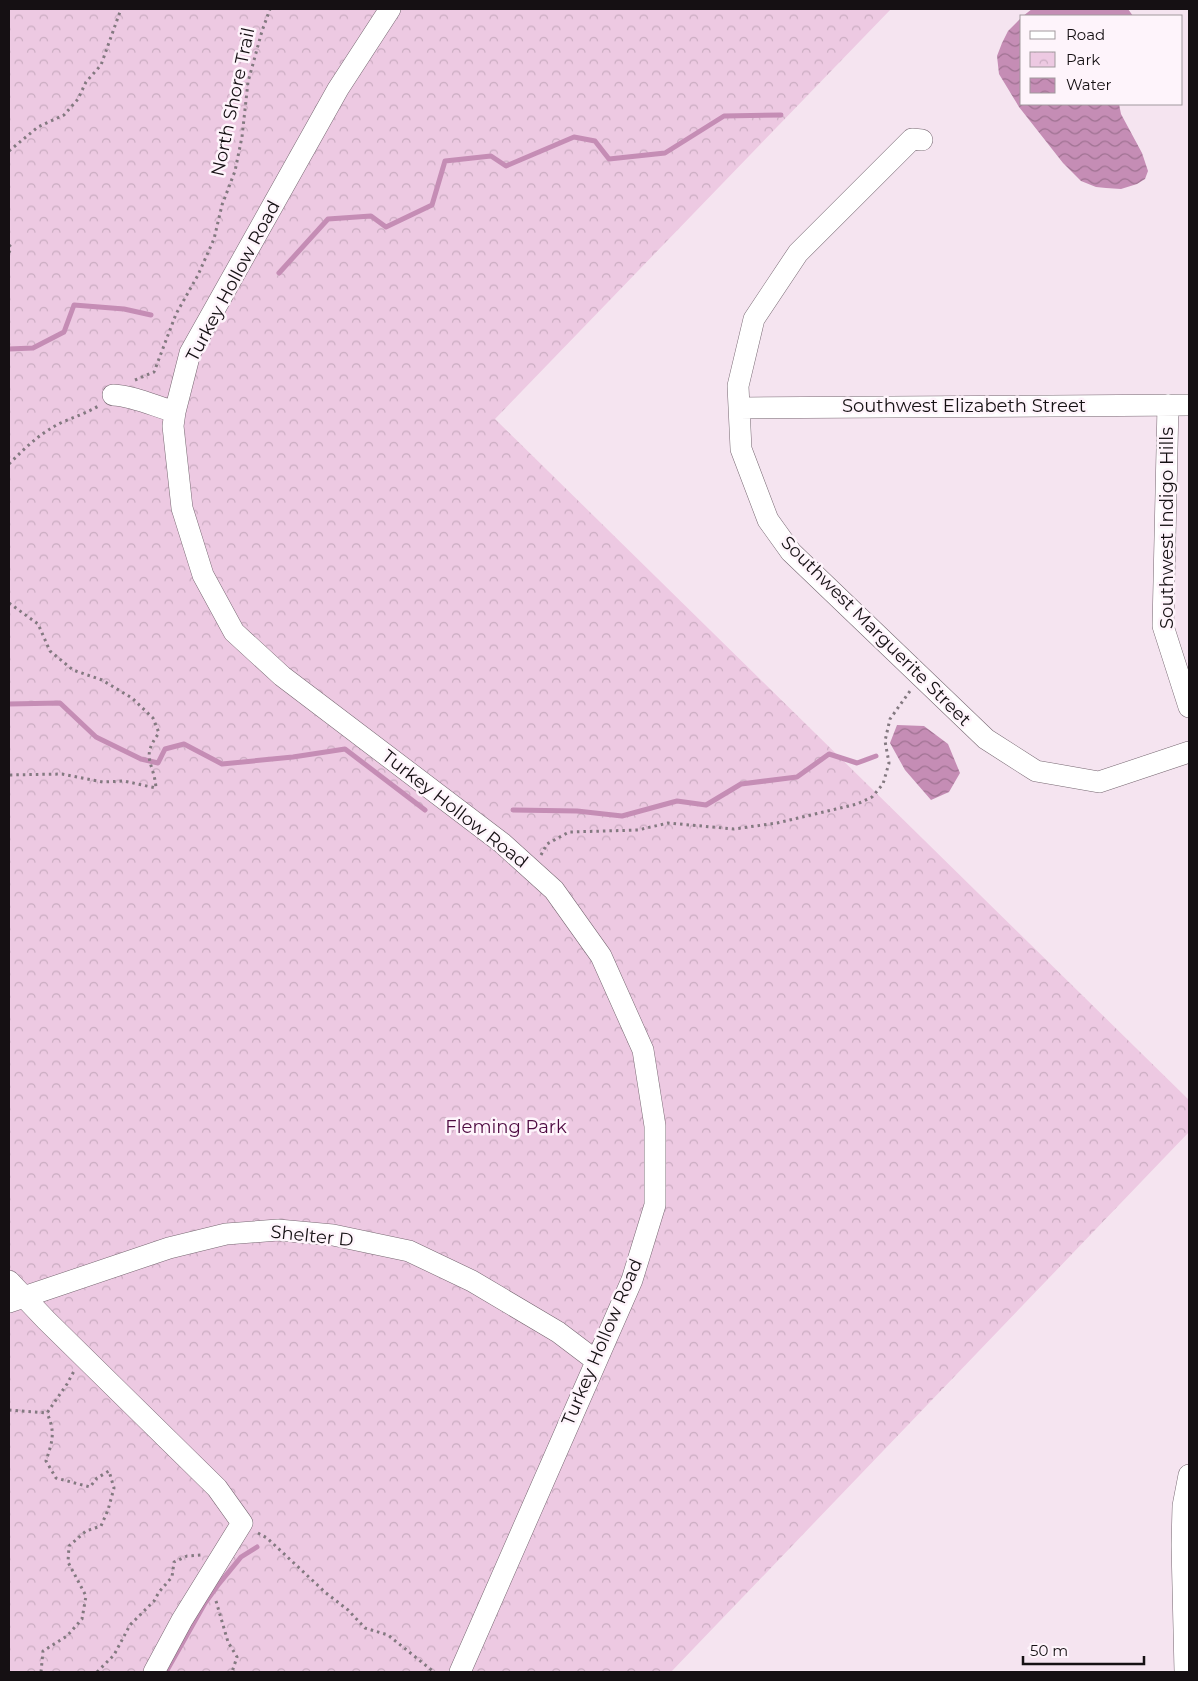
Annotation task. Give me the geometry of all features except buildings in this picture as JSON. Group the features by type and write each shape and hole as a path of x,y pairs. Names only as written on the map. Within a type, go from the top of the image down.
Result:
{"street":[{"name":"Turkey Hollow Road","path":"390,9 338,89 190,353 173,426 182,508 203,575 234,632 282,676 502,843 554,890 601,956 643,1050 655,1126 655,1205 632,1280 595,1360 460,1672"},
{"name":"Southwest Marguerite Street","path":"922,140 912,139 798,253 754,319 738,386 741,449 768,520 791,552 986,739 1036,771 1099,782 1189,752"},
{"path":"113,395 127,396 146,404 175,412"},
{"name":"Southwest Indigo Hills","path":"1168,405 1163,626 1189,707"},
{"name":"Southwest Elizabeth Street","path":"739,408 1189,405"},
{"name":"Shelter D","path":"16,1299 169,1248 226,1234 278,1230 333,1235 409,1252 472,1281 558,1332 595,1360"},
{"path":"9,1281 16,1299 81,1355 217,1488 242,1523 182,1620 154,1672"},
{"path":"1185,1672 1187,1603 1183,1506 1189,1475"}],"path":[{"path":"9,151 38,127 64,115 78,99 86,82 101,66 121,9"},
{"name":"North Shore Trail","path":"9,464 35,438 64,421 87,413 106,402 122,385 154,372 176,314 198,275 214,239 222,205 235,171 242,136 248,82 270,9"},
{"path":"9,245 9,253"},
{"path":"9,603 38,624 50,651 73,670 102,680 132,698 153,718 159,732 151,743 148,761 155,776 156,788 124,781 103,782 62,774 9,775"},
{"path":"533,871 547,844 570,832 638,830 668,823 734,829 795,819 857,804 872,797 883,784 889,763 885,741 890,719 921,677"},
{"path":"47,1413 67,1384 81,1355"},
{"path":"9,1410 47,1413"},
{"path":"41,1672 43,1651 67,1636 82,1619 86,1596 68,1562 69,1546 86,1531 101,1526 114,1488 108,1471 97,1478 90,1487 56,1478 46,1461 52,1441 52,1425 47,1413"},
{"path":"242,1523 267,1538 326,1593 348,1610 365,1628 388,1635 434,1672"}],"green space":[{"name":"Fleming Park","path":"9,9 891,9 495,419 1189,1100 1189,1132 671,1672 9,1672"}],"water":[{"path":"1032,9 1128,9 1132,15 1024,15"},
{"path":"1020,19 1020,105 1119,105 1121,114 1142,153 1148,171 1145,179 1137,184 1121,189 1096,187 1081,181 1063,163 1019,107 999,74 997,56 1008,31"},
{"path":"897,725 924,726 948,744 960,773 949,792 931,800 905,770 890,743"}],"waterway":[{"path":"279,273 328,219 371,216 386,227 432,205 445,161 491,156 506,166 574,137 595,141 609,159 665,153 724,116 781,115"},
{"path":"9,349 33,348 64,332 74,305 124,309 151,315"},
{"path":"9,704 60,703 96,737 141,759 158,763 165,749 184,744 222,764 293,757 345,749 425,810"},
{"path":"513,810 577,811 622,816 677,801 706,805 741,784 797,777 829,754 857,763 876,756"},
{"path":"166,1672 205,1603 218,1585 241,1557 257,1547"}]}
